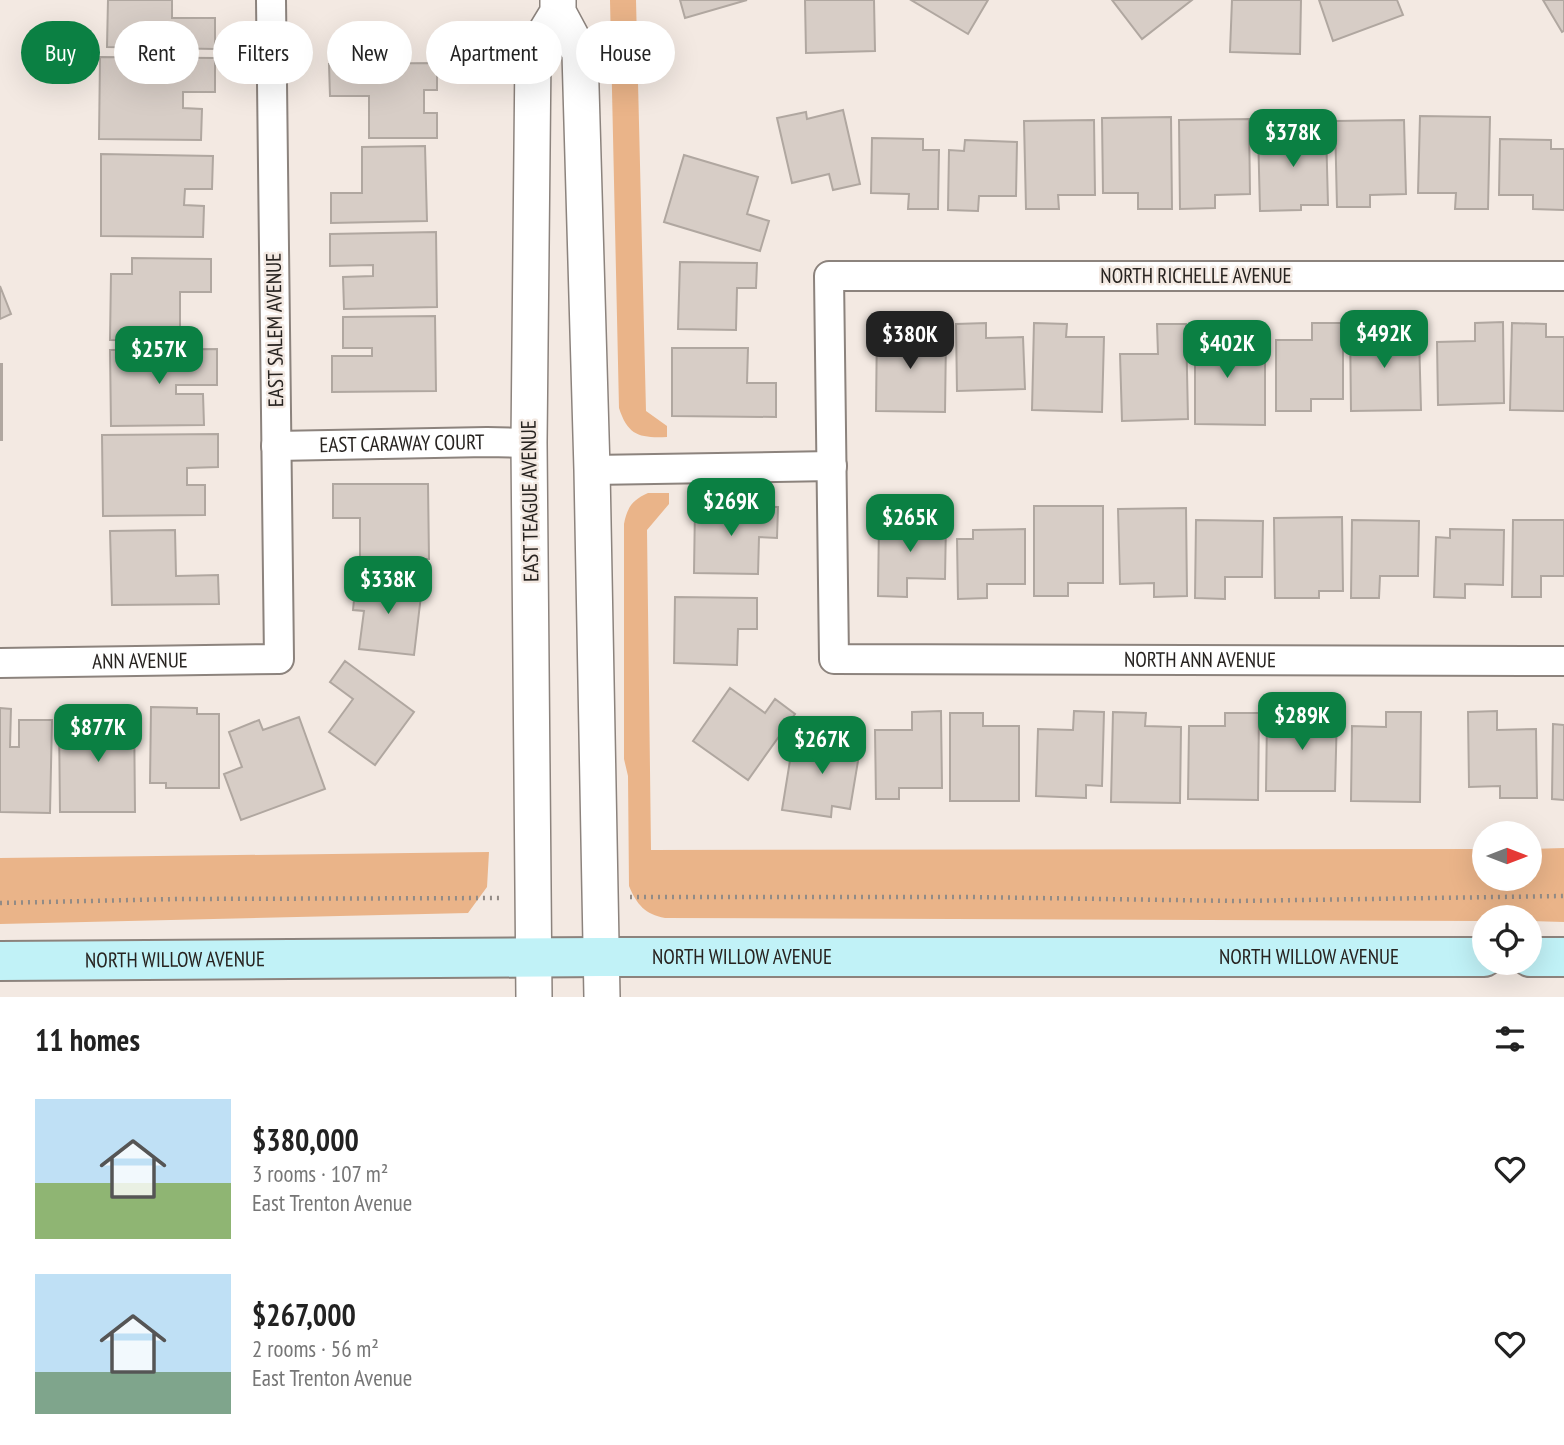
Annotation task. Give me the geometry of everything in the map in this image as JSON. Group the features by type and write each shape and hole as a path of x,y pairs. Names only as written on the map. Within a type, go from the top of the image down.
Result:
{"main road":[{"name":"NORTH WILLOW AVENUE","path":"0,961 602,957 1472,957"},
{"path":"1542,957 1564,957"}],"street":[{"name":"EAST SALEM AVENUE","path":"271,0 279,659"},
{"name":"EAST TEAGUE AVENUE","path":"534,997 529,443 533,53 558,6"},
{"name":"EAST TEAGUE AVENUE","path":"558,6 580,53 592,470 602,997"},
{"name":"NORTH RICHELLE AVENUE","path":"832,466 829,276 1564,276"},
{"name":"EAST CARAWAY COURT","path":"276,446 529,443"},
{"path":"592,470 832,466"},
{"name":"NORTH ANN AVENUE","path":"832,466 834,659 1564,661"},
{"name":"ANN AVENUE","path":"0,663 279,659"}],"path":[{"path":"630,897 954,897 1237,901 1564,896"},
{"path":"0,903 176,899 504,898"}],"shaded area":[{"path":"610,0 636,0 637,21 610,21"},
{"path":"612,84 638,84 646,411 667,426 667,437 642,436 631,430 619,408"},
{"path":"648,493 669,493 669,504 647,530 651,850 1472,849 1472,891 1542,891 1542,849 1564,848 1564,922 1542,921 1542,905 1472,905 1472,921 665,918 652,914 639,903 629,886 628,776 624,759 624,524 631,505"},
{"path":"489,852 487,887 468,913 0,924 0,858"}],"building":[{"path":"108,0 172,0 172,18 215,18 213,49 199,49 199,21 114,21 114,47 107,47"},
{"path":"680,0 747,0 685,18"},
{"path":"805,0 874,0 875,51 806,53"},
{"path":"911,0 988,0 968,34"},
{"path":"1112,0 1192,0 1142,39"},
{"path":"1232,0 1301,0 1300,54 1230,52"},
{"path":"1319,0 1397,0 1403,15 1333,41"},
{"path":"1543,0 1564,0 1564,31 1562,32"},
{"path":"100,57 114,57 114,84 199,84 199,58 213,58 215,92 183,92 183,108 202,109 201,140 99,139"},
{"path":"412,63 426,63 426,84 437,84 437,90 424,90 424,113 437,113 437,138 369,138 369,96 330,96 330,84 412,84"},
{"path":"843,110 860,184 833,190 829,174 792,183 777,118 806,112 807,119"},
{"path":"1420,116 1490,117 1488,209 1455,209 1456,193 1418,193"},
{"path":"1171,117 1172,209 1138,209 1138,193 1103,193 1102,118"},
{"path":"1249,119 1250,194 1215,195 1215,208 1180,209 1179,120"},
{"path":"1094,120 1095,195 1058,195 1059,209 1026,209 1024,121"},
{"path":"1404,120 1406,194 1370,195 1370,207 1337,207 1335,121"},
{"path":"1326,129 1328,205 1301,205 1301,210 1260,211 1258,131"},
{"path":"872,138 923,139 923,150 939,150 938,209 908,209 909,194 871,193"},
{"path":"1500,139 1551,140 1551,149 1564,149 1564,210 1533,209 1533,195 1499,195"},
{"path":"965,140 1017,142 1016,196 979,196 978,211 948,210 949,150 964,151"},
{"path":"425,146 427,221 331,223 331,193 362,193 362,147"},
{"path":"101,154 213,156 212,189 185,189 184,205 204,206 203,237 101,236"},
{"path":"684,155 758,177 747,214 769,221 760,251 664,222"},
{"path":"436,232 437,307 344,309 343,277 373,276 373,265 330,266 330,234"},
{"path":"132,258 211,259 211,292 180,292 180,341 110,340 111,274 132,274"},
{"path":"680,262 757,263 756,288 737,288 736,330 678,329"},
{"path":"0,286 11,314 0,319"},
{"path":"435,316 436,391 332,392 332,356 372,356 372,348 343,348 343,317"},
{"path":"1503,322 1504,403 1438,405 1437,342 1475,341 1475,323"},
{"path":"986,323 986,338 1023,337 1025,389 957,391 956,324"},
{"path":"1034,323 1067,324 1066,337 1104,337 1102,412 1032,410"},
{"path":"1312,323 1343,323 1343,399 1311,399 1311,411 1276,411 1276,340 1312,340"},
{"path":"1384,323 1384,337 1419,336 1421,410 1351,411 1350,324"},
{"path":"1512,323 1546,324 1546,337 1564,337 1564,411 1510,410"},
{"path":"877,324 910,324 909,337 946,337 945,412 876,411"},
{"path":"1157,324 1186,324 1188,419 1122,421 1120,354 1158,354"},
{"path":"1195,324 1229,324 1229,351 1265,351 1265,425 1195,424"},
{"path":"672,348 748,348 747,383 776,383 776,417 672,416"},
{"path":"217,349 217,385 176,385 176,394 203,394 204,425 111,426 110,350"},
{"path":"2,364 2,440 0,440"},
{"path":"218,434 218,467 187,468 187,485 205,485 205,515 103,516 102,435"},
{"path":"333,484 428,484 429,559 360,559 360,518 333,518"},
{"path":"695,506 778,507 777,538 759,537 758,574 694,573"},
{"path":"1034,506 1103,506 1103,583 1068,583 1068,596 1034,596"},
{"path":"1186,508 1187,596 1154,597 1154,583 1120,584 1118,509"},
{"path":"1342,517 1343,591 1319,591 1319,598 1275,598 1274,518"},
{"path":"1196,520 1263,521 1262,577 1225,577 1225,599 1195,598"},
{"path":"1352,520 1419,521 1418,576 1380,576 1379,598 1351,598"},
{"path":"1513,520 1564,520 1564,576 1541,576 1541,597 1512,597"},
{"path":"879,521 946,522 945,579 907,578 907,597 878,596"},
{"path":"1025,529 1025,584 987,584 987,598 958,599 957,539 973,539 973,530"},
{"path":"1450,529 1504,530 1503,585 1465,584 1465,598 1434,597 1436,537 1450,538"},
{"path":"175,530 176,576 218,575 219,604 112,605 110,531"},
{"path":"356,580 422,587 414,655 359,649 364,611 353,610"},
{"path":"675,597 757,598 757,629 738,629 737,665 674,663"},
{"path":"345,661 414,712 375,765 329,732 353,699 330,682"},
{"path":"730,688 765,713 775,699 795,714 748,780 693,741"},
{"path":"151,707 197,708 197,714 219,714 219,788 166,788 166,783 150,783"},
{"path":"0,708 11,709 10,747 19,747 19,720 52,720 50,813 0,812"},
{"path":"100,708 134,708 135,812 60,812 59,720 90,720 90,749 101,749"},
{"path":"941,711 942,788 899,788 899,799 876,799 875,730 912,730 912,712"},
{"path":"1074,711 1104,712 1102,786 1086,785 1086,798 1036,796 1038,729 1073,730"},
{"path":"1289,711 1337,712 1335,791 1266,791 1267,718 1289,718"},
{"path":"1497,711 1497,730 1536,729 1537,798 1500,798 1500,786 1469,787 1468,712"},
{"path":"1113,712 1146,713 1145,726 1181,727 1180,803 1111,802"},
{"path":"1386,712 1421,712 1420,802 1351,801 1352,726 1386,727"},
{"path":"950,713 983,713 983,726 1019,726 1019,801 950,801"},
{"path":"1225,713 1259,713 1258,800 1188,799 1189,726 1225,726"},
{"path":"299,717 325,789 241,820 224,774 242,767 229,732 259,720 263,730"},
{"path":"1553,724 1564,725 1564,800 1552,799"},
{"path":"833,732 862,737 850,809 832,806 831,817 782,810 793,742 831,748"}]}
